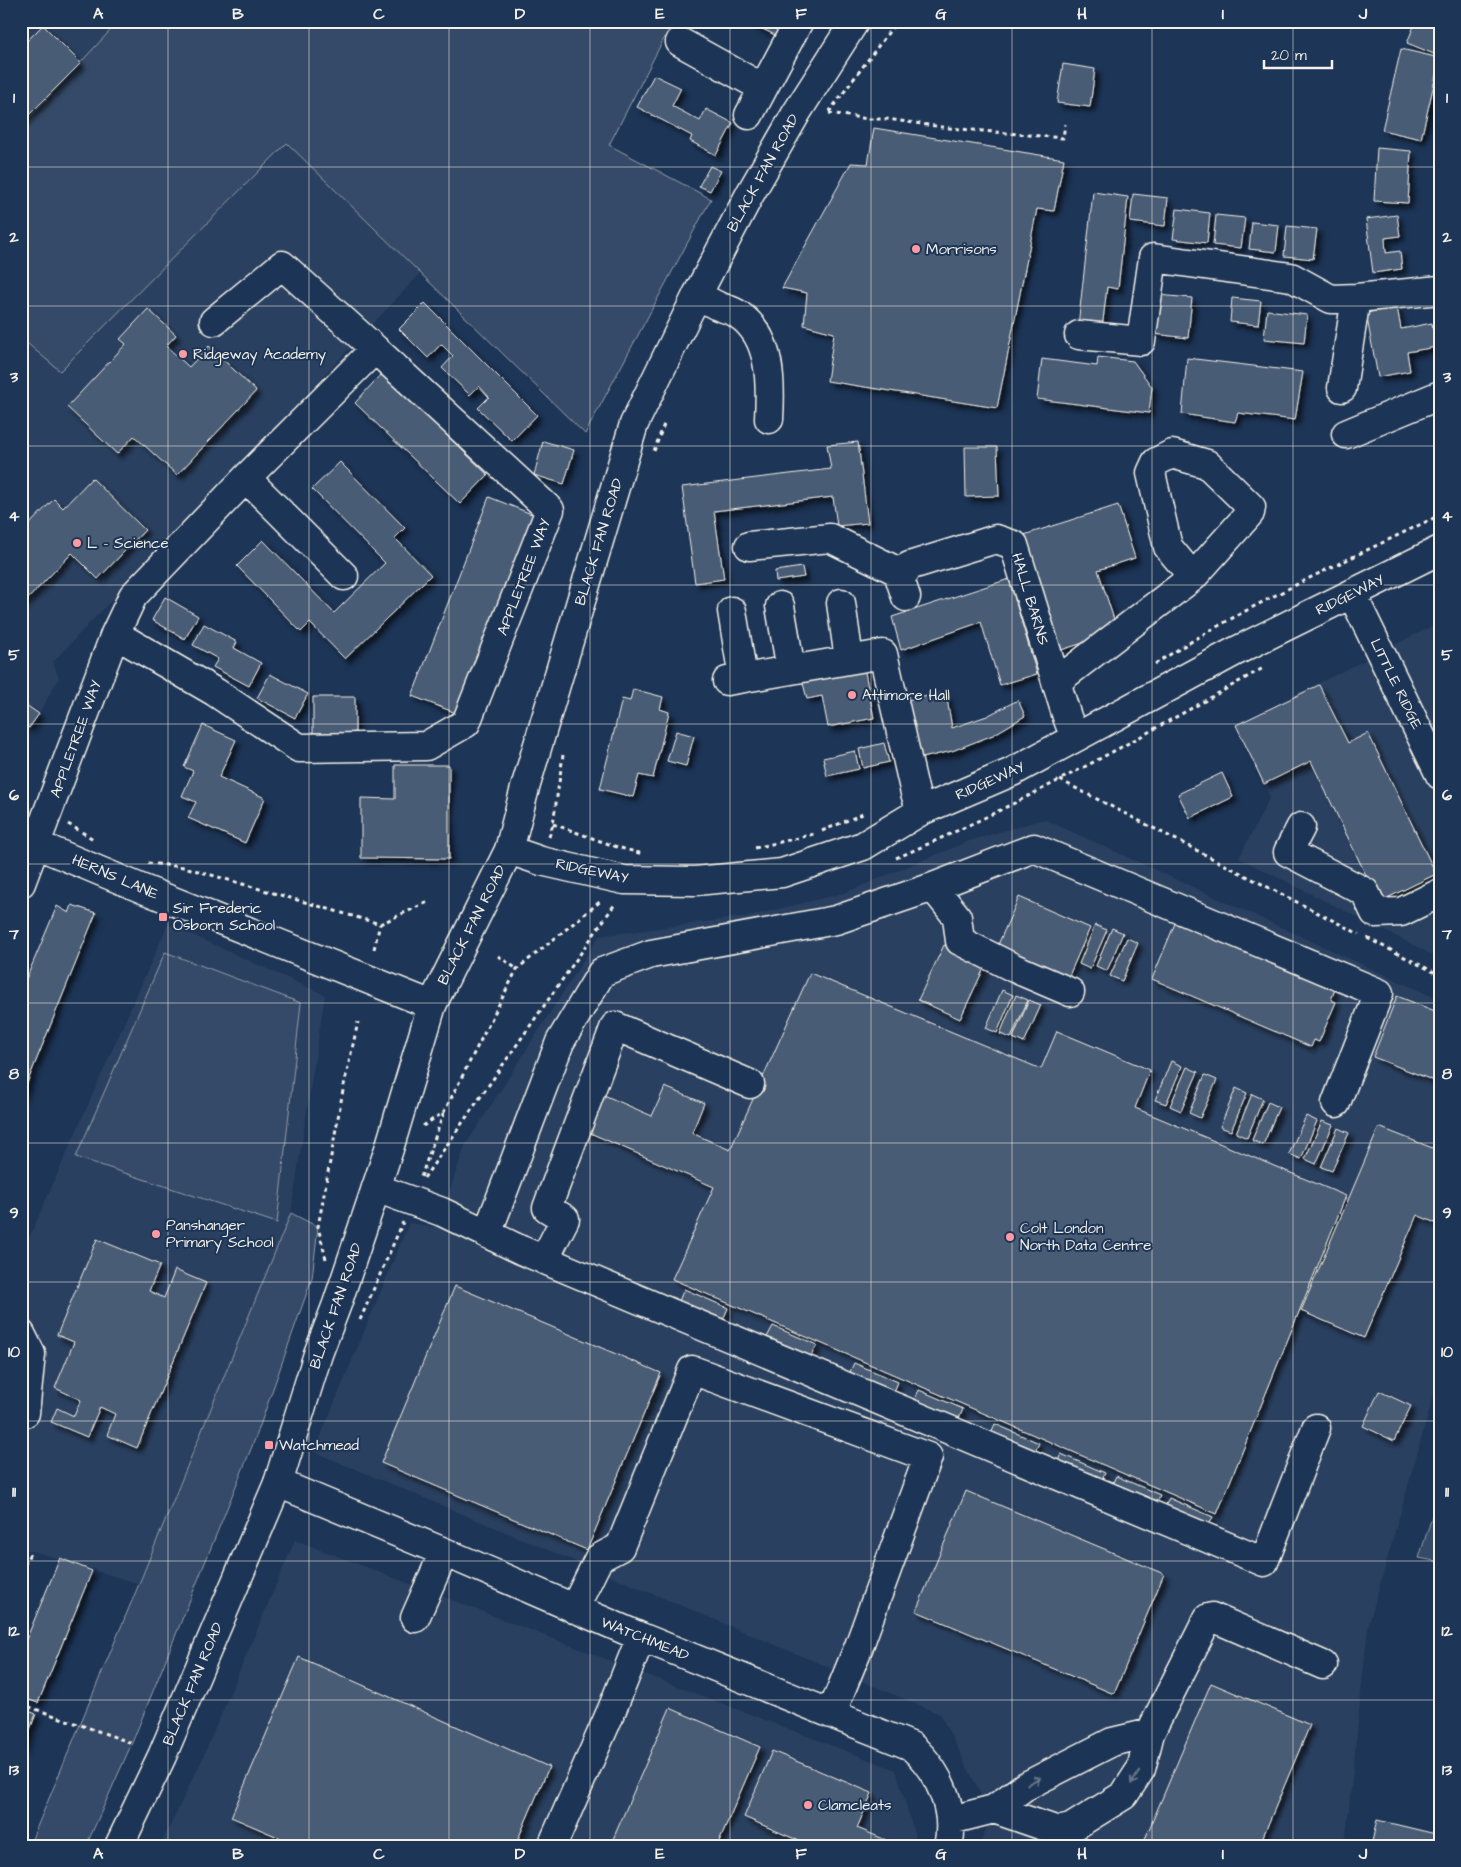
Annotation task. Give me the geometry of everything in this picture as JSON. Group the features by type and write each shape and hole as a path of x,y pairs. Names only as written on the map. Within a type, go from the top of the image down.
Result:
{"street":[{"path":"749,115 799,21"},
{"name":"BLACK FAN ROAD","path":"118,1846 162,1756 278,1483 318,1354 376,1188 432,1005 509,850 525,788 634,424 697,295 750,194 854,21"},
{"path":"680,42 763,88"},
{"path":"1079,335 1141,341 1153,258 1291,277 1331,299 1440,290"},
{"path":"214,321 282,264 375,349"},
{"path":"697,295 738,314 754,327 764,349 769,378 769,419"},
{"path":"1342,388 1356,298"},
{"name":"APPLETREE WAY","path":"21,883 29,841 115,634 133,596 246,478 375,349 550,510 466,723 426,746 299,748 214,692 115,634"},
{"path":"1346,434 1440,395"},
{"path":"246,478 344,576"},
{"name":"HALL BARNS","path":"750,546 830,538 905,586 909,566 996,539 1014,545 1075,738"},
{"name":"RIDGEWAY","path":"509,850 541,861 624,880 696,881 782,873 863,846 921,811 1012,772 1234,652 1440,550"},
{"path":"1056,682 1193,576"},
{"name":"LITTLE RIDGE","path":"1352,594 1440,775"},
{"path":"840,603 859,657"},
{"path":"780,606 791,670"},
{"path":"732,611 735,680 882,653 885,656 915,793 921,811"},
{"path":"1301,827 1288,852 1365,892 1376,913 1401,912 1440,893"},
{"name":"HERNS LANE","path":"29,841 218,920 432,1005"},
{"path":"487,1234 560,1042 602,972 651,954 836,920 933,887 1034,848 1379,993 1336,1103"},
{"path":"933,887 957,917 960,942 1070,992"},
{"path":"544,1260 565,1219 546,1208 615,1026 750,1084"},
{"path":"376,1188 442,1212 544,1260 1264,1562 1316,1428"},
{"path":"21,1334 31,1354 25,1413"},
{"path":"574,1610 599,1558 620,1547 692,1370 928,1457 859,1646 831,1714"},
{"name":"WATCHMEAD","path":"278,1483 444,1552 574,1610 911,1746 924,1757 938,1778 949,1833"},
{"path":"415,1618 444,1552"},
{"path":"994,1809 1058,1831 1070,1828 1124,1795 1141,1769 1150,1733 1208,1618 1212,1618 1323,1665"},
{"path":"552,1846 641,1637"},
{"path":"949,1833 994,1809 1024,1787 1112,1742 1150,1733"}],"path":[{"path":"824,120 897,21"},
{"path":"806,99 829,113 949,128 1063,138 1065,124"},
{"path":"653,456 666,419"},
{"path":"1146,669 1188,642 1308,577 1440,515"},
{"path":"1269,665 1168,722 1060,779 1440,975"},
{"path":"564,746 553,824 617,847 645,854"},
{"path":"754,848 817,833 868,812"},
{"path":"62,821 100,843"},
{"path":"140,862 184,867 380,924 428,902"},
{"path":"421,1128 444,1112 517,969 603,900 615,904 624,904"},
{"path":"419,1185 615,904"},
{"path":"374,949 380,924"},
{"path":"498,956 517,969"},
{"path":"318,1227 358,1022"},
{"path":"21,1572 32,1551"},
{"path":"21,1704 132,1743"}],"shaded area":[{"name":"Ridgeway Academy","path":"21,21 673,21 609,145 711,199 585,434 420,274 53,662 59,678 21,745"},
{"name":"Ridgeway Academy","path":"119,21 673,21 609,145 711,199 585,434 287,143 60,371 21,338 21,127"},
{"path":"1440,622 1440,953 1435,956 1239,858 1270,797 1236,725"},
{"path":"1044,819 1440,1000 1440,1373 1368,1627 1345,1846 979,1846 992,1816 940,1714 314,1452 409,1223 434,1227 442,1212 465,1146 599,936 750,916 844,893 969,841"},
{"name":"Panshanger Primary School","path":"168,924 325,995 291,1213 139,1584 40,1553 21,1549 21,1256"},
{"path":"165,952 301,1003 277,1223 76,1157"},
{"path":"291,1213 318,1227 312,1278 257,1434 132,1743 86,1846 29,1846 139,1584"},
{"path":"1440,1491 1440,1562 1419,1558"},
{"path":"295,1540 896,1770 917,1843 916,1846 160,1846 200,1764"}],"building":[{"path":"751,21 785,21 777,36 750,23"},
{"path":"1416,21 1440,21 1439,56 1407,43"},
{"path":"43,25 81,63 21,123 21,47"},
{"path":"1401,49 1440,58 1421,139 1382,130"},
{"path":"1063,64 1095,69 1090,107 1057,103"},
{"path":"654,75 681,88 672,106 700,121 706,109 733,123 716,155 690,141 692,136 637,107"},
{"name":"Morrisons","path":"874,128 1064,159 1054,211 1037,209 997,408 827,381 834,333 804,325 807,293 782,288 851,163 868,164"},
{"path":"1377,148 1411,151 1408,203 1374,201"},
{"path":"710,166 721,171 710,191 699,186"},
{"path":"1093,192 1128,197 1118,289 1107,287 1102,329 1078,326"},
{"path":"1133,194 1168,198 1165,226 1130,222"},
{"path":"1177,209 1210,213 1207,243 1173,239"},
{"path":"1216,215 1245,218 1241,248 1213,245"},
{"path":"1397,215 1400,236 1385,238 1386,253 1400,251 1402,269 1373,273 1366,219"},
{"path":"1252,222 1279,225 1276,252 1249,249"},
{"path":"1287,226 1317,229 1313,259 1284,256"},
{"path":"1157,295 1192,298 1188,338 1154,334"},
{"path":"1232,298 1261,301 1258,325 1230,322"},
{"path":"425,303 537,415 512,441 478,408 489,397 479,386 470,395 442,368 453,356 441,344 428,358 399,329"},
{"path":"1397,307 1401,329 1432,323 1436,347 1407,352 1410,371 1378,377 1366,313"},
{"path":"148,309 176,335 166,346 189,367 209,346 256,391 177,475 134,436 117,454 67,407 126,344 120,339"},
{"path":"1267,310 1307,315 1304,343 1264,339"},
{"path":"1098,357 1133,361 1152,387 1149,413 1037,399 1042,359 1097,366"},
{"path":"1187,358 1303,372 1295,420 1238,413 1235,422 1182,414"},
{"path":"382,373 488,475 460,504 355,403"},
{"path":"543,441 574,450 564,484 534,475"},
{"path":"858,442 868,523 837,526 833,497 714,511 724,579 695,583 682,487 831,469 827,445"},
{"path":"965,447 997,447 999,496 966,497"},
{"path":"340,462 405,528 395,538 431,575 345,659 310,623 301,632 237,566 263,540 334,613 385,563 312,489"},
{"name":"L - Science","path":"92,478 145,530 98,579 72,553 21,606 21,533 54,499 63,508"},
{"path":"489,497 534,515 456,713 412,696"},
{"path":"1118,505 1135,558 1098,570 1118,632 1061,650 1024,535"},
{"path":"802,567 804,577 776,581 775,571"},
{"path":"1009,579 1037,674 1000,685 981,622 901,650 892,617"},
{"path":"165,597 198,616 185,639 152,620"},
{"path":"204,624 237,642 234,648 261,663 249,686 213,667 218,659 193,645"},
{"path":"864,667 874,718 828,727 822,696 807,699 802,679"},
{"path":"270,674 308,694 295,718 257,698"},
{"path":"1319,685 1348,743 1368,733 1436,874 1379,902 1311,761 1264,784 1236,725"},
{"path":"633,689 663,697 660,709 669,712 653,778 639,775 633,797 600,789 622,699 630,701"},
{"path":"946,693 952,728 987,716 1018,700 1025,716 993,735 952,751 918,759 906,700"},
{"path":"313,697 355,697 355,733 313,733"},
{"path":"26,705 39,714 29,728 21,723 21,712"},
{"path":"203,725 236,740 219,777 265,798 245,843 188,818 196,802 182,796 193,771 184,767"},
{"path":"676,731 694,736 686,766 667,761"},
{"path":"884,743 889,762 863,768 859,749"},
{"path":"855,751 859,769 827,776 823,758"},
{"path":"395,765 449,765 449,859 361,858 361,798 395,799"},
{"path":"1222,773 1233,797 1190,818 1178,794"},
{"path":"1019,897 1090,928 1068,978 997,947"},
{"path":"72,905 96,913 21,1098 21,991 57,906 69,913"},
{"path":"1176,921 1335,989 1331,1000 1336,1002 1319,1042 1314,1040 1311,1047 1152,979"},
{"path":"1095,925 1107,930 1090,969 1079,964"},
{"path":"1112,928 1123,933 1107,971 1096,966"},
{"path":"1127,938 1138,943 1122,981 1110,976"},
{"path":"944,945 986,964 960,1019 918,1000"},
{"name":"Colt London North Data Centre","path":"810,973 1041,1069 1057,1031 1150,1070 1135,1108 1346,1196 1217,1514 672,1279 714,1187 581,1129 597,1092 652,1116 665,1087 704,1103 692,1133 730,1150"},
{"path":"1002,990 1013,995 997,1033 986,1028"},
{"path":"1016,995 1028,1000 1011,1038 1000,1034"},
{"path":"1397,996 1440,1013 1440,1083 1373,1057"},
{"path":"1029,1000 1041,1005 1024,1043 1013,1038"},
{"path":"1171,1061 1182,1066 1166,1104 1155,1100"},
{"path":"1187,1067 1198,1072 1181,1111 1170,1106"},
{"path":"1205,1075 1217,1080 1200,1118 1189,1113"},
{"path":"1236,1088 1247,1093 1231,1131 1220,1127"},
{"path":"1252,1094 1263,1099 1247,1138 1236,1133"},
{"path":"1268,1102 1279,1107 1263,1145 1252,1140"},
{"path":"1306,1116 1317,1121 1301,1159 1289,1154"},
{"path":"1322,1121 1333,1125 1316,1164 1305,1159"},
{"path":"1379,1127 1440,1151 1440,1225 1417,1215 1364,1338 1301,1311"},
{"path":"1338,1128 1349,1133 1332,1171 1321,1167"},
{"path":"97,1239 160,1265 149,1291 164,1298 175,1270 206,1283 137,1448 107,1435 115,1414 100,1407 87,1437 51,1422 57,1408 74,1416 81,1400 55,1388 74,1342 57,1335"},
{"path":"455,1286 661,1373 587,1550 381,1463"},
{"path":"684,1289 728,1308 723,1320 679,1301"},
{"path":"773,1326 817,1345 811,1356 767,1337"},
{"path":"854,1363 898,1382 893,1394 849,1374"},
{"path":"919,1390 963,1409 958,1421 914,1401"},
{"path":"1379,1391 1411,1406 1394,1441 1363,1426"},
{"path":"995,1424 1039,1443 1034,1454 990,1435"},
{"path":"1061,1454 1105,1473 1100,1484 1056,1465"},
{"path":"1116,1476 1160,1495 1155,1507 1111,1487"},
{"path":"966,1491 1164,1574 1114,1694 916,1611"},
{"path":"1169,1498 1213,1517 1208,1528 1164,1509"},
{"path":"60,1558 92,1571 38,1703 21,1697 21,1652"},
{"path":"299,1657 549,1767 515,1846 299,1846 231,1817"},
{"path":"1211,1683 1310,1725 1259,1846 1142,1846"},
{"path":"21,1708 36,1714 21,1752"},
{"path":"670,1708 760,1747 717,1846 610,1846"},
{"name":"Clamcleats","path":"772,1751 872,1793 857,1828 886,1840 883,1846 811,1846 744,1817"},
{"path":"1377,1820 1440,1835 1440,1846 1371,1846"}],"place":[{"name":"Morrisons","path":"916,249"},
{"name":"Ridgeway Academy","path":"183,354"},
{"name":"L - Science","path":"77,543"},
{"name":"Attimore Hall","path":"852,695"},
{"name":"Sir Frederic Osborn School","path":"163,917"},
{"name":"Panshanger Primary School","path":"156,1234"},
{"name":"Colt London North Data Centre","path":"1010,1237"},
{"name":"Watchmead","path":"269,1445"},
{"name":"Clamcleats","path":"808,1805"}]}
